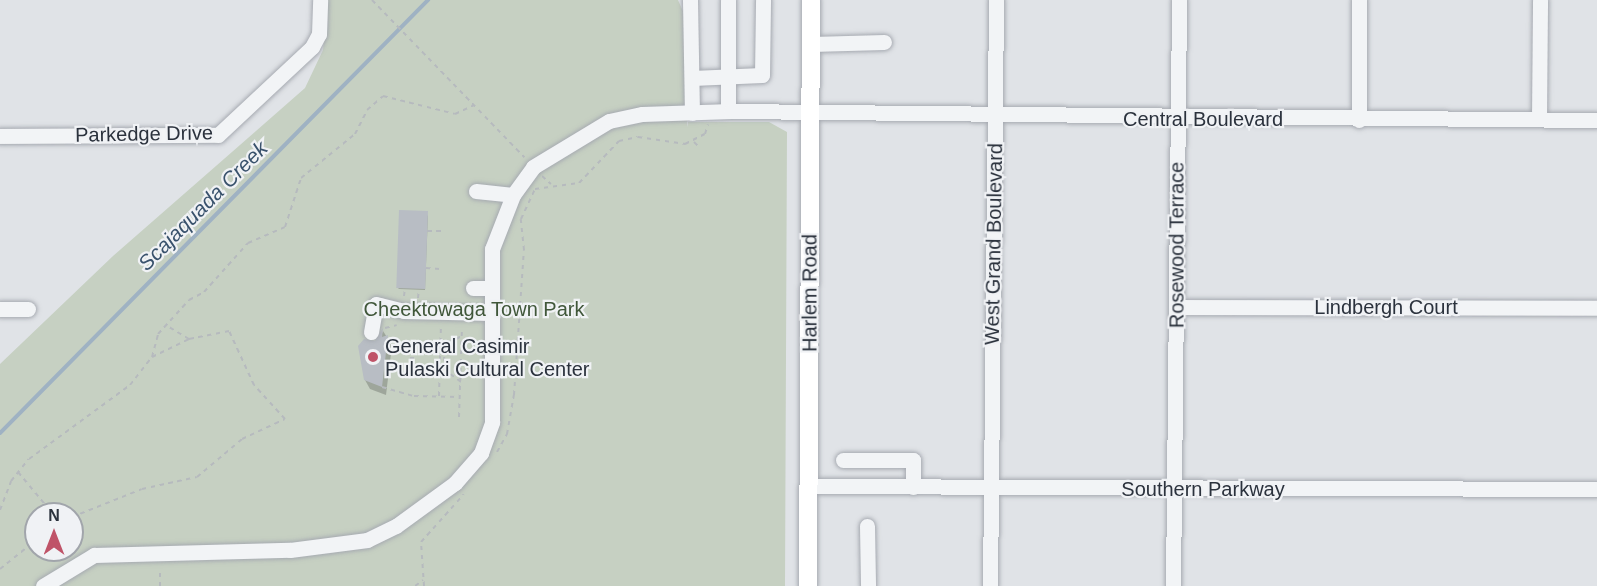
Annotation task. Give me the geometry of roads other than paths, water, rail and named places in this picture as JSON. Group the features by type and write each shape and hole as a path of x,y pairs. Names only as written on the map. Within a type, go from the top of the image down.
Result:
{"main road":[{"name":"Harlem Road","path":"807,586 811,0"}],"street":[{"name":"Parkedge Drive","path":"0,136 218,135 312,47 319,34 320,0"},
{"path":"690,0 692,113"},
{"path":"728,0 728,111"},
{"path":"692,78 762,75 763,0"},
{"name":"West Grand Boulevard","path":"990,586 996,0"},
{"name":"Rosewood Terrace","path":"1173,586 1179,0"},
{"path":"1359,0 1359,120"},
{"path":"1539,119 1540,0"},
{"path":"811,44 884,42"},
{"name":"Central Boulevard","path":"513,195 533,167 609,121 692,113 810,111 996,117 1597,120"},
{"path":"43,586 94,555 209,544 290,553 367,543 394,521 455,483 481,453 491,313 492,249 513,195 476,191"},
{"path":"473,288 490,288"},
{"path":"371,332 376,304 441,312 491,313"},
{"name":"Lindbergh Court","path":"1176,307 1597,308"},
{"path":"0,309 28,309"},
{"path":"843,460 913,460 913,487"},
{"path":"862,460 862,486"},
{"name":"Southern Parkway","path":"809,486 1597,489"},
{"path":"867,525 868,586"}],"waterway":[{"name":"Scajaquada Creek","path":"0,433 428,0"}],"place":[{"name":"General Casimir Pulaski Cultural Center","path":"373,357"}],"park label":[{"name":"Cheektowaga Town Park","path":"474,309"}]}
